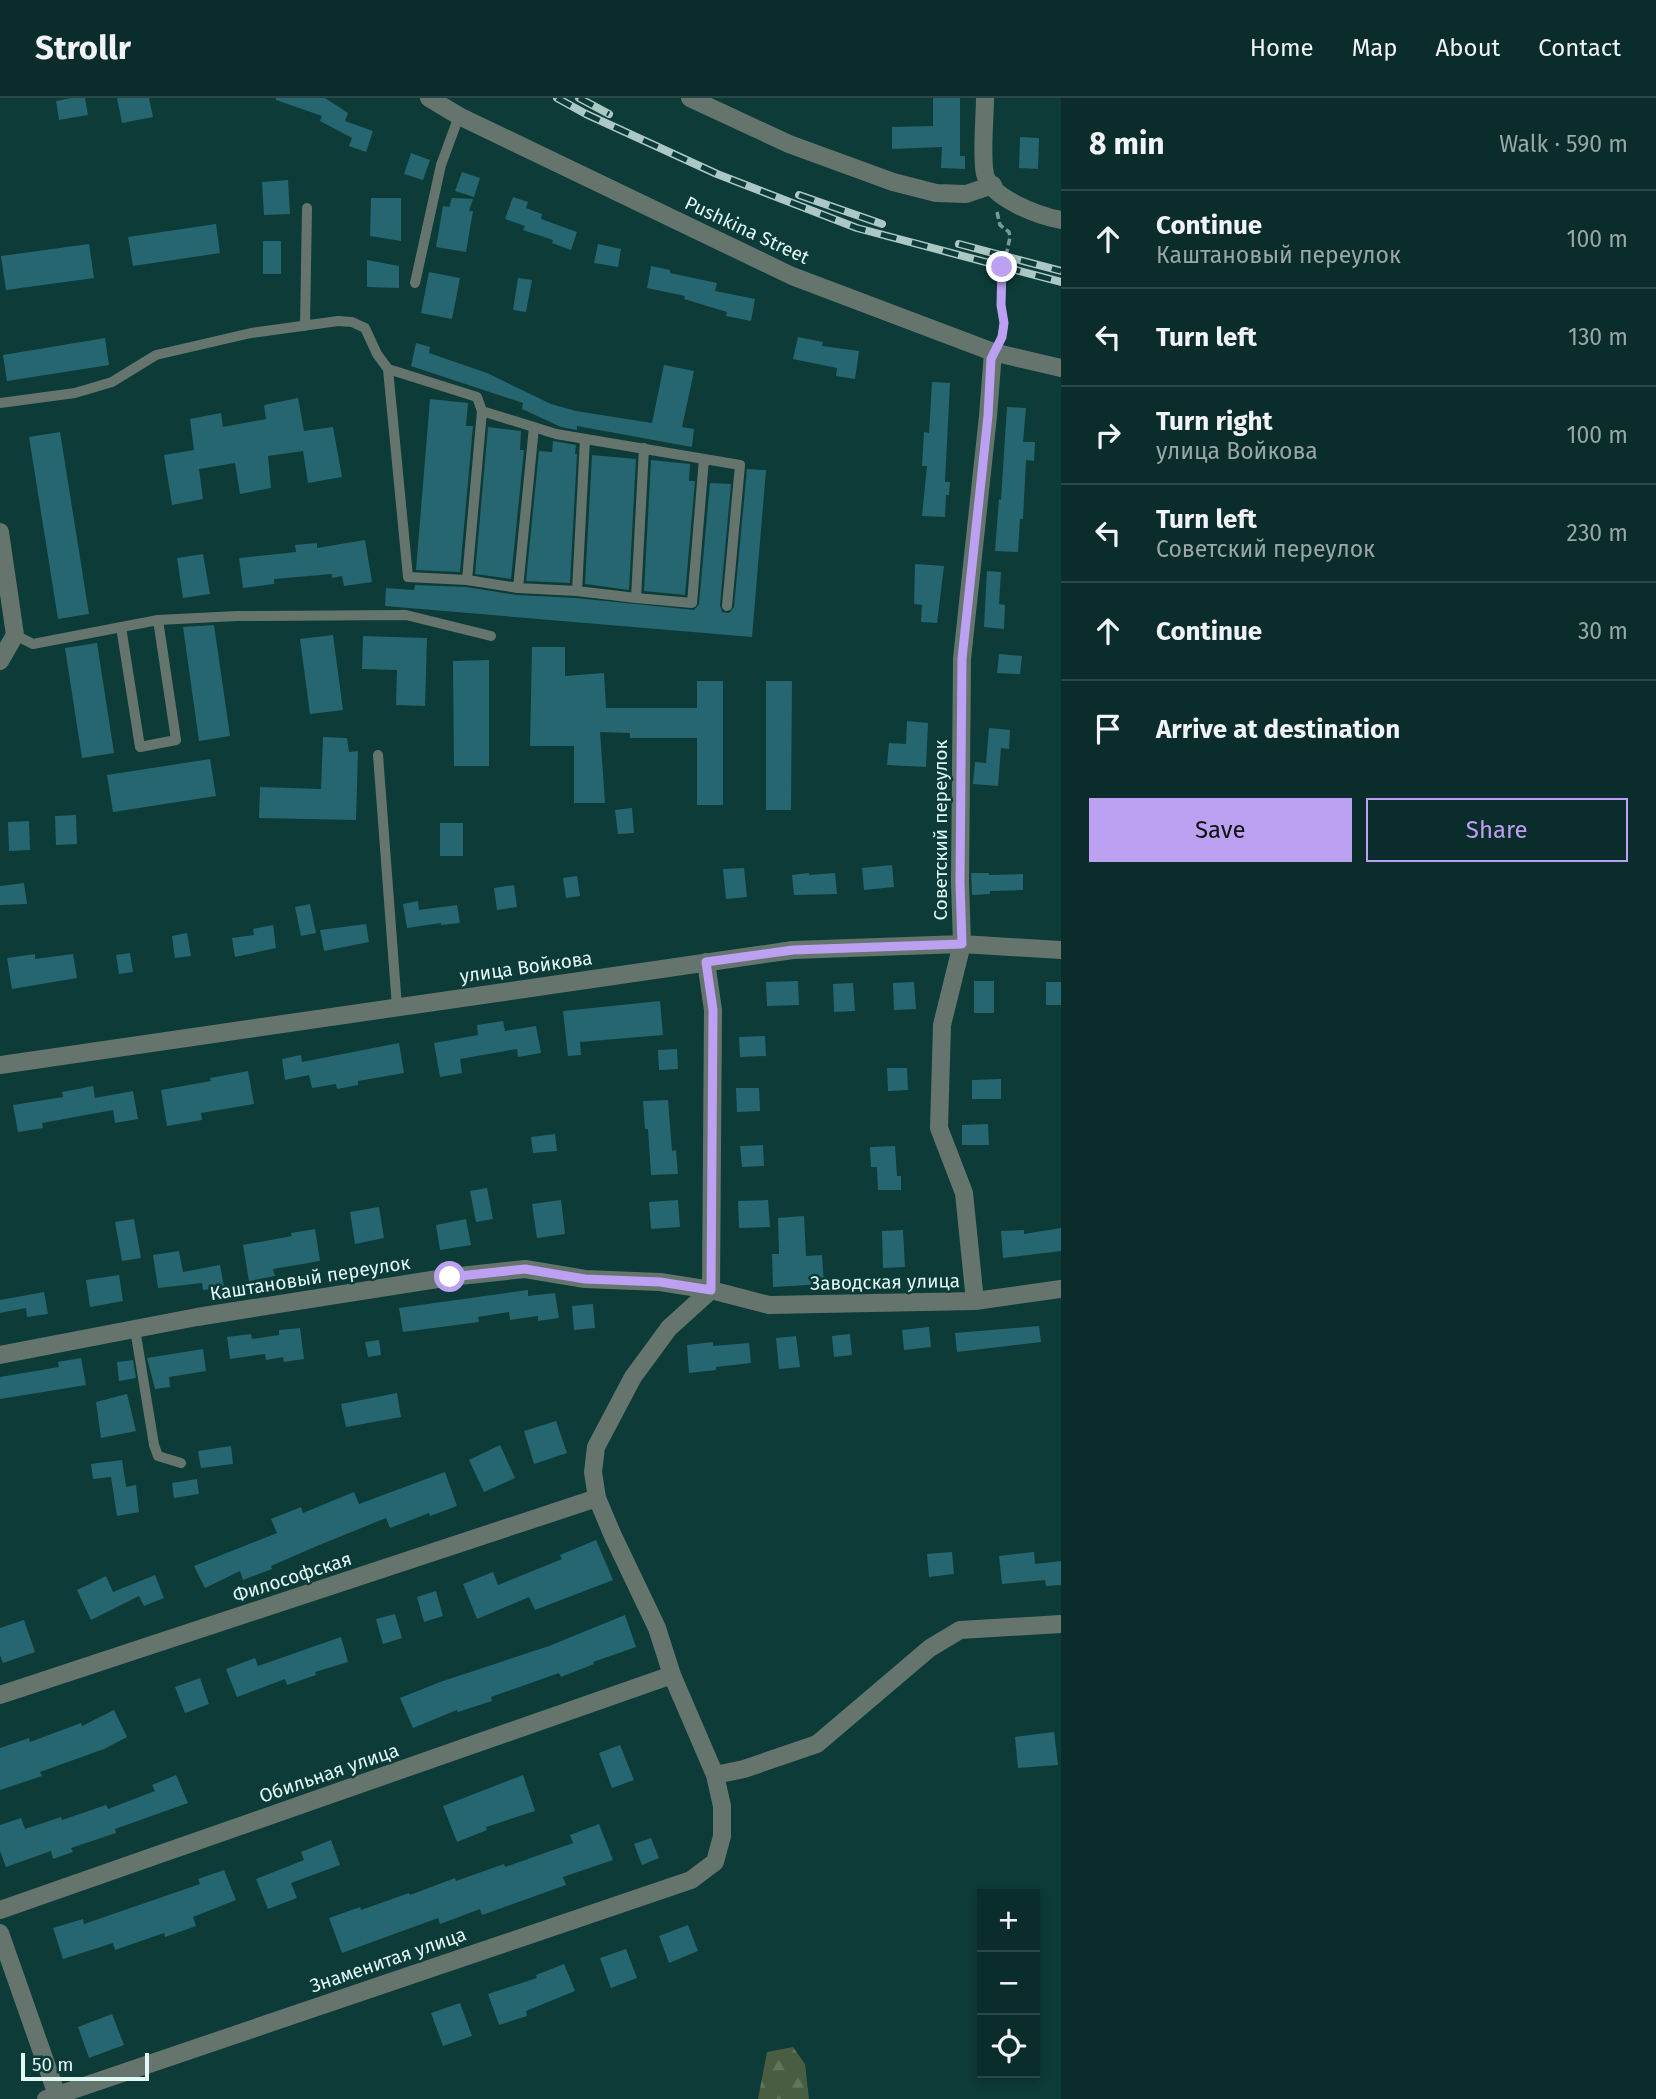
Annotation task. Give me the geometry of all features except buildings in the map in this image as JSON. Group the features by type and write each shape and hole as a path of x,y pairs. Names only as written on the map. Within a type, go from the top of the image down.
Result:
{"street":[{"name":"Pushkina Street","path":"429,98 459,116 792,276 993,352 1061,368"},
{"path":"690,98 789,144 893,182 936,193 966,194 992,184"},
{"path":"985,98 992,184 1026,209 1061,219"},
{"name":"Советский переулок","path":"975,1301 964,1193 939,1128 942,1025 962,944 962,659 993,352"},
{"path":"0,532 15,635 0,661"},
{"name":"улица Войкова","path":"0,1065 793,950 962,944 1061,950"},
{"path":"706,962 713,1010 711,1290 669,1328 633,1377 596,1447 593,1472 597,1498 657,1628 672,1675 715,1775 744,1769 817,1744 930,1648 960,1629 1061,1624"},
{"name":"Каштановый переулок","path":"0,1355 135,1329 450,1277 525,1269 585,1279 660,1282 711,1290"},
{"name":"Заводская улица","path":"711,1290 769,1305 975,1301 1061,1289"},
{"name":"Философская","path":"0,1695 597,1498"},
{"name":"Обильная улица","path":"0,1910 672,1675"},
{"name":"Знаменитая улица","path":"51,2097 494,1945 551,1930 691,1880 715,1862 722,1836 722,1806 715,1775"},
{"path":"0,1933 51,2097"}],"lane":[{"path":"415,283 441,164 459,116"},
{"path":"305,326 307,208"},
{"path":"0,403 75,393 112,382 156,355 251,333 352,322 365,328 377,354 388,369 408,577 467,580 519,588 692,603 704,459"},
{"path":"388,369 477,397 482,411 467,580"},
{"path":"482,411 586,439 740,465 727,606"},
{"path":"519,588 534,427"},
{"path":"577,591 586,439"},
{"path":"636,598 644,449"},
{"path":"15,635 33,644 158,620 237,616 406,615 491,636"},
{"path":"121,627 140,747 176,740 158,620"},
{"path":"378,755 397,1007"},
{"path":"135,1329 153,1445 158,1456 181,1463"}],"path":[{"path":"992,184 1000,225 1009,232 1010,237 1001,280 1004,323 1002,337 993,352"}],"green space":[{"path":"793,2047 805,2064 809,2099 758,2099 767,2052"}],"railway":[{"path":"557,98 717,174 857,228 1061,282"},
{"path":"579,98 609,114"},
{"path":"799,195 882,224"},
{"path":"959,244 1061,271"}],"route":[{"path":"450,1277 525,1269 585,1279 660,1282 711,1290 713,1010 706,962 793,950 962,944 962,659 988,416 991,359 1002,337 1004,323 1001,305 1002,267"}]}
